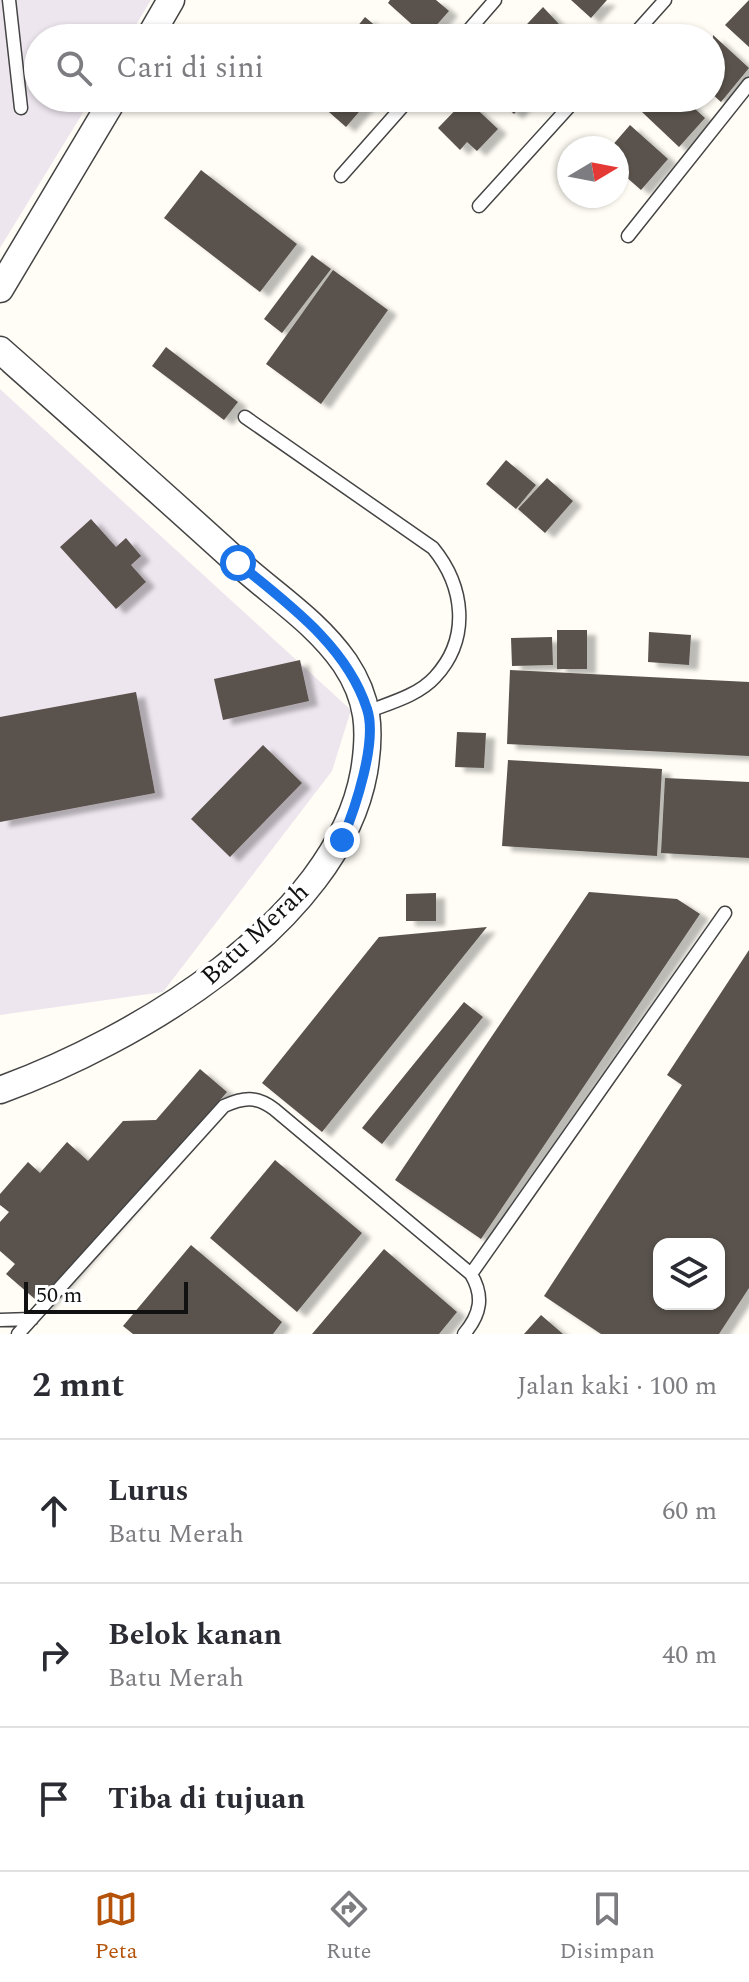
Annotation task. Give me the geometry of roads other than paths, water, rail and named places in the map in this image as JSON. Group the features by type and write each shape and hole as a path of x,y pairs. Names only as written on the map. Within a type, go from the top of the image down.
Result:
{"street":[{"path":"157,24 171,0"},
{"path":"0,289 106,112"},
{"path":"0,350 238,563 298,612 345,663 369,711"},
{"name":"Batu Merah","path":"0,1090 35,1077 194,991 249,946 308,890 342,840 359,801 369,711"}],"lane":[{"path":"9,0 21,108"},
{"path":"474,24 495,0"},
{"path":"644,24 665,0"},
{"path":"628,236 749,84"},
{"path":"341,176 398,112"},
{"path":"479,206 564,112"},
{"path":"245,417 433,548 447,565 459,592 460,619 454,648 434,679 404,697 369,711"},
{"path":"471,1274 725,913"},
{"path":"18,1334 224,1106 249,1098 262,1100 274,1109 471,1274 481,1300 478,1313 464,1334"},
{"path":"0,1320 32,1319"}]}
